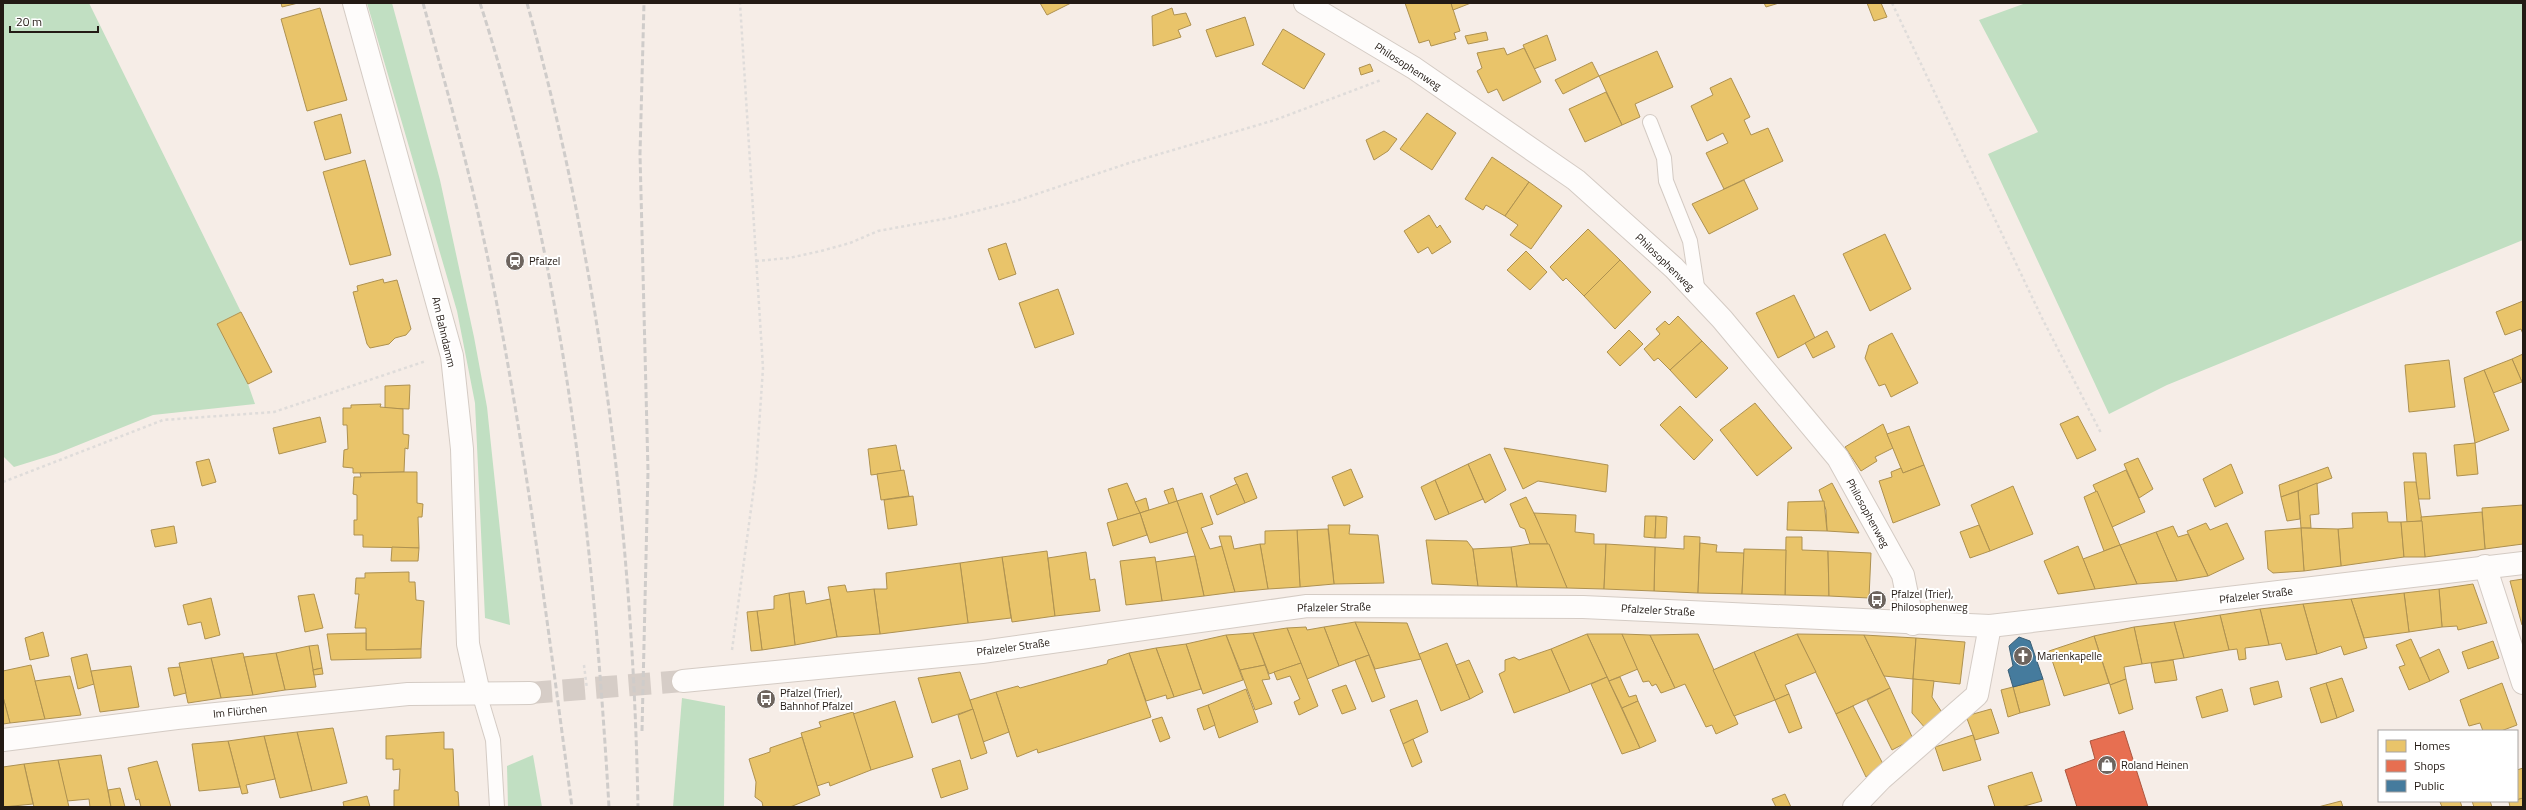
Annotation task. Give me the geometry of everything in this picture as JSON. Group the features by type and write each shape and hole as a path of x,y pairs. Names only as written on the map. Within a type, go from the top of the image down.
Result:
{"street":[{"name":"Am Bahndamm","path":"354,3 452,356 462,449 468,644 478,694"},
{"name":"Philosophenweg","path":"1305,3 1414,68 1576,180 1674,268 1838,458 1902,575 1913,624"},
{"name":"Pfalzeler Straße","path":"683,681 728,678 767,672 982,652 1307,606 1583,607 1913,624 1990,626 2485,566 2523,563"},
{"path":"2485,566 2523,683"},
{"path":"1854,807 1881,778 1978,695 1990,626"},
{"name":"Im Flürchen","path":"3,740 177,718 408,694 478,694"},
{"path":"478,694 530,694"}],"lane":[{"path":"1650,122 1664,158 1666,181 1690,241 1698,294"},
{"path":"478,694 493,740 496,807"}],"path":[{"path":"728,678 756,472 763,368 740,3"},
{"path":"1892,3 2042,318 2102,432"},
{"path":"756,261 789,258 821,252 850,243 878,231 949,218 1016,201 1129,163 1171,152 1222,134 1275,120 1414,68"},
{"path":"3,482 163,420 274,412 440,356 452,356"},
{"path":"584,666 587,689"}],"green space":[{"path":"3,3 89,3 241,312 217,324 248,384 255,404 153,415 56,454 14,467 3,456"},
{"path":"367,3 392,3 440,180 474,337 487,407 510,625 485,618 475,403 457,311"},
{"path":"2026,3 2523,3 2523,240 2167,385 2109,414 1988,154 2038,132 1979,20"},
{"path":"682,698 725,706 724,807 673,807"},
{"path":"533,755 542,807 508,807 507,766"}],"building: Homes":[{"path":"281,3 298,3 282,7"},
{"path":"1040,3 1071,3 1047,15"},
{"path":"1405,3 1451,3 1460,31 1454,33 1456,39 1431,46 1429,40 1419,43"},
{"path":"1451,3 1471,3 1453,10"},
{"path":"1764,3 1779,3 1766,7"},
{"path":"1867,3 1881,3 1887,17 1874,21"},
{"path":"320,8 347,100 307,111 281,19"},
{"path":"1172,8 1174,15 1186,13 1191,25 1178,30 1181,37 1153,46 1152,16"},
{"path":"1245,17 1254,45 1216,57 1206,30"},
{"path":"1283,29 1325,54 1304,89 1262,64"},
{"path":"1486,32 1488,40 1468,44 1465,36"},
{"path":"1547,35 1556,60 1534,69 1523,45"},
{"path":"1504,48 1507,55 1524,48 1541,82 1503,101 1497,89 1488,93 1477,71 1482,68 1477,53"},
{"path":"1657,51 1673,87 1635,104 1640,117 1622,125 1599,76"},
{"path":"1592,62 1599,76 1563,94 1555,80"},
{"path":"1370,64 1373,71 1361,75 1359,68"},
{"path":"1731,78 1750,117 1744,120 1751,135 1768,128 1783,161 1724,189 1706,153 1728,143 1723,133 1707,141 1691,106 1713,95 1710,88"},
{"path":"1606,92 1622,125 1585,142 1569,109"},
{"path":"1427,113 1456,133 1432,170 1400,149"},
{"path":"341,114 351,153 325,160 314,122"},
{"path":"1384,131 1397,139 1388,151 1374,160 1366,140"},
{"path":"1492,157 1529,182 1505,216 1486,205 1483,210 1465,199"},
{"path":"365,160 391,255 350,265 323,172"},
{"path":"1744,180 1758,209 1709,234 1692,204"},
{"path":"1529,182 1562,206 1531,249 1510,235 1518,225 1505,216"},
{"path":"1429,215 1437,228 1440,225 1451,242 1432,254 1428,247 1418,253 1404,231"},
{"path":"1588,229 1620,260 1584,296 1566,278 1563,281 1550,267"},
{"path":"1885,234 1911,289 1870,311 1843,254"},
{"path":"1006,243 1016,274 999,280 988,249"},
{"path":"1526,251 1547,272 1530,290 1507,270"},
{"path":"1620,260 1651,292 1615,329 1584,296"},
{"path":"383,279 384,283 397,280 411,329 406,335 395,338 389,344 370,348 367,344 353,292 358,291 357,286"},
{"path":"1058,289 1074,334 1035,348 1019,303"},
{"path":"1794,295 1815,338 1778,358 1756,313"},
{"path":"2523,301 2523,334 2521,329 2505,335 2496,312"},
{"path":"241,312 272,372 248,384 217,324"},
{"path":"1678,316 1702,341 1670,370 1658,358 1654,361 1644,349 1660,334 1656,329 1665,321 1669,325"},
{"path":"1629,330 1643,344 1620,366 1607,352"},
{"path":"1827,331 1835,347 1813,358 1805,343"},
{"path":"1892,333 1918,383 1891,397 1885,384 1879,386 1865,358 1869,345"},
{"path":"1702,341 1728,368 1696,398 1670,370"},
{"path":"2523,354 2523,381 2522,382 2512,359"},
{"path":"2512,359 2522,382 2493,393 2484,370"},
{"path":"2449,360 2455,407 2409,412 2405,365"},
{"path":"2484,370 2509,430 2475,443 2464,378"},
{"path":"410,385 409,409 385,408 385,386"},
{"path":"1755,403 1792,448 1757,476 1720,430"},
{"path":"381,404 380,407 403,409 403,434 409,435 408,449 405,448 404,472 353,473 353,468 343,467 344,450 348,449 347,425 343,425 343,408 351,408 351,405"},
{"path":"1680,406 1713,440 1694,460 1660,425"},
{"path":"2078,416 2096,450 2077,459 2060,424"},
{"path":"320,417 326,442 279,454 273,428"},
{"path":"1883,424 1893,448 1875,457 1877,461 1861,471 1845,447"},
{"path":"1909,426 1924,465 1903,473 1887,434"},
{"path":"2475,443 2478,474 2457,476 2454,445"},
{"path":"896,445 901,471 871,475 868,449"},
{"path":"1504,448 1608,465 1606,492 1538,481 1523,489"},
{"path":"2413,453 2426,453 2430,499 2418,499"},
{"path":"1490,454 1506,490 1485,503 1468,464"},
{"path":"2138,458 2153,489 2139,498 2124,464"},
{"path":"209,459 216,482 202,486 196,462"},
{"path":"1468,464 1483,499 1449,514 1435,480"},
{"path":"2231,464 2243,493 2215,507 2203,479"},
{"path":"1924,465 1940,505 1893,523 1879,481 1892,477 1891,472 1901,468 1903,473"},
{"path":"2328,467 2332,478 2281,497 2279,485"},
{"path":"1351,469 1363,497 1344,506 1332,477"},
{"path":"904,470 909,496 881,500 877,474"},
{"path":"2126,470 2145,512 2112,527 2093,485"},
{"path":"417,472 417,503 423,504 422,517 418,517 419,548 363,547 363,535 354,535 354,520 357,520 357,495 353,494 354,477 361,477 360,473"},
{"path":"1247,473 1257,498 1245,503 1234,478"},
{"path":"1435,480 1449,514 1435,520 1421,487"},
{"path":"2404,482 2416,482 2422,521 2407,522"},
{"path":"1127,483 1140,513 1118,520 1108,489"},
{"path":"1832,483 1859,533 1827,531 1826,510 1819,490"},
{"path":"2317,483 2319,514 2310,515 2311,528 2301,528 2298,491"},
{"path":"1237,484 1245,503 1217,515 1210,496"},
{"path":"2013,486 2033,534 1990,551 1971,505"},
{"path":"1173,488 1177,501 1169,504 1164,491"},
{"path":"2097,491 2120,545 2104,551 2084,497"},
{"path":"2298,491 2300,519 2287,521 2281,497"},
{"path":"1202,493 1213,524 1201,528 1210,549 1222,546 1235,592 1204,596 1195,556 1177,501"},
{"path":"913,496 917,525 888,529 884,500"},
{"path":"1526,497 1549,544 1530,544 1525,529 1520,527 1510,504"},
{"path":"1146,498 1149,510 1140,513 1135,502"},
{"path":"1177,501 1188,532 1150,543 1140,513"},
{"path":"1824,501 1827,531 1787,530 1788,502"},
{"path":"2523,505 2523,544 2485,549 2482,508"},
{"path":"2387,512 2388,522 2401,522 2404,557 2341,566 2338,529 2353,528 2352,513"},
{"path":"2482,512 2485,549 2425,557 2421,517"},
{"path":"1140,513 1147,535 1113,546 1107,523"},
{"path":"1534,513 1576,515 1575,532 1594,534 1594,544 1606,544 1604,589 1567,588"},
{"path":"1645,516 1656,516 1655,538 1644,537"},
{"path":"1656,516 1667,517 1666,538 1655,538"},
{"path":"2422,521 2425,557 2404,557 2401,522"},
{"path":"2206,523 2210,530 2227,523 2244,559 2208,576 2187,531"},
{"path":"1328,525 1350,525 1349,534 1378,535 1384,583 1334,584"},
{"path":"1979,525 1990,551 1970,558 1960,532"},
{"path":"174,526 177,543 155,547 151,530"},
{"path":"2173,526 2178,537 2188,534 2208,576 2177,581 2156,532"},
{"path":"2301,528 2338,529 2341,566 2304,571"},
{"path":"2301,528 2304,571 2273,573 2268,569 2265,531"},
{"path":"1328,529 1334,584 1300,587 1297,530"},
{"path":"1297,530 1300,587 1268,589 1260,544 1265,544 1265,531"},
{"path":"2156,532 2177,581 2137,584 2120,545"},
{"path":"1219,536 1231,536 1234,549 1260,544 1268,589 1235,592"},
{"path":"1684,536 1700,537 1698,593 1654,591 1655,547 1684,549"},
{"path":"1786,537 1802,537 1802,550 1828,551 1829,596 1785,595"},
{"path":"1426,540 1467,541 1473,549 1478,586 1432,584"},
{"path":"1700,543 1717,545 1716,552 1744,553 1742,594 1698,593"},
{"path":"1530,544 1549,544 1567,588 1517,587 1511,547"},
{"path":"1606,544 1655,547 1654,591 1604,589"},
{"path":"2120,545 2137,584 2095,589 2083,559"},
{"path":"2078,546 2095,589 2058,594 2044,561"},
{"path":"392,547 419,548 418,561 391,561"},
{"path":"1511,547 1517,587 1478,586 1473,549"},
{"path":"1744,549 1786,550 1785,595 1742,594"},
{"path":"1047,551 1055,616 1012,622 1002,557"},
{"path":"1828,551 1871,553 1869,598 1829,596"},
{"path":"1086,552 1090,580 1095,579 1100,611 1055,616 1048,558"},
{"path":"1195,556 1204,596 1162,601 1155,562"},
{"path":"1002,557 1011,618 968,623 960,563"},
{"path":"1155,557 1162,601 1126,605 1120,561"},
{"path":"960,563 968,623 880,634 874,589 887,589 886,573"},
{"path":"409,572 409,582 415,582 416,600 424,601 421,649 366,650 366,628 355,628 359,594 355,594 356,578 365,578 365,573"},
{"path":"2523,579 2523,625 2522,625 2510,581"},
{"path":"2473,584 2487,623 2458,630 2457,626 2442,627 2439,589"},
{"path":"845,585 847,592 874,589 880,634 837,637 828,587"},
{"path":"2439,589 2442,627 2409,632 2404,593"},
{"path":"804,591 806,604 830,599 837,637 795,645 789,593"},
{"path":"789,593 795,645 762,650 757,611 774,609 774,596"},
{"path":"2404,593 2409,632 2364,638 2351,599"},
{"path":"314,594 323,628 305,632 298,596"},
{"path":"211,598 220,635 205,639 201,622 188,625 183,605"},
{"path":"2351,599 2367,648 2344,655 2341,646 2317,654 2303,604"},
{"path":"2303,604 2317,654 2286,660 2281,643 2269,645 2260,609"},
{"path":"2260,609 2269,645 2245,648 2246,659 2239,660 2237,649 2229,650 2220,615"},
{"path":"757,611 762,650 751,651 747,612"},
{"path":"2220,615 2229,650 2184,658 2174,622"},
{"path":"1355,622 1407,623 1421,659 1375,669"},
{"path":"1355,622 1369,655 1339,666 1324,627"},
{"path":"2174,622 2184,658 2142,664 2134,627"},
{"path":"1306,627 1307,630 1324,627 1339,666 1307,679 1287,628"},
{"path":"2134,627 2142,664 2124,667 2126,679 2110,685 2094,636"},
{"path":"1287,628 1301,663 1269,674 1253,633"},
{"path":"43,632 49,656 30,660 25,638"},
{"path":"366,633 366,650 421,649 421,658 331,660 327,634"},
{"path":"1253,633 1265,665 1240,670 1226,635"},
{"path":"1587,634 1622,634 1638,669 1609,681"},
{"path":"1587,634 1607,677 1570,692 1551,649"},
{"path":"1622,634 1650,635 1675,688 1661,693 1656,684 1652,686 1649,681 1643,682"},
{"path":"1698,634 1738,724 1716,734 1712,725 1706,727 1685,684 1675,688 1650,635"},
{"path":"1797,634 1864,635 1890,688 1836,714"},
{"path":"1797,634 1816,672 1785,685 1789,694 1775,700 1754,652"},
{"path":"1226,635 1243,680 1203,694 1186,644"},
{"path":"1864,635 1916,638 1913,679 1884,676"},
{"path":"2094,636 2109,683 2064,696 2049,651"},
{"path":"1916,638 1965,642 1960,684 1913,679"},
{"path":"2411,639 2430,681 2409,690 2399,667 2405,665 2396,645"},
{"path":"2493,641 2499,658 2468,669 2462,652"},
{"path":"1447,643 1470,699 1441,711 1419,654"},
{"path":"1186,644 1201,689 1174,697 1156,648"},
{"path":"318,645 322,668 313,670 309,646"},
{"path":"309,646 316,687 285,690 276,653"},
{"path":"1156,648 1174,697 1167,699 1166,695 1146,701 1129,653"},
{"path":"1551,649 1570,692 1514,713 1499,674 1505,671 1505,660 1514,657 1519,660"},
{"path":"2439,649 2449,672 2430,681 2420,658"},
{"path":"1754,652 1775,700 1734,716 1713,670"},
{"path":"243,653 253,695 221,698 211,658"},
{"path":"276,653 285,690 253,695 244,657"},
{"path":"1129,653 1151,717 1038,753 1037,749 1017,757 996,692 1018,686 1020,688 1107,664 1108,660"},
{"path":"87,654 94,684 78,689 71,658"},
{"path":"1369,655 1385,697 1372,702 1355,660"},
{"path":"211,658 221,698 188,703 179,663"},
{"path":"1469,660 1483,692 1470,699 1456,665"},
{"path":"2173,660 2177,680 2155,683 2151,663"},
{"path":"1301,663 1318,706 1299,715 1294,702 1300,699 1290,676 1277,680 1274,672"},
{"path":"31,665 45,719 10,723 3,697 3,671"},
{"path":"1265,665 1270,679 1262,680 1272,704 1255,710 1240,670"},
{"path":"131,666 139,707 100,712 91,671"},
{"path":"180,667 186,693 174,696 168,668"},
{"path":"322,668 323,674 314,675 313,670"},
{"path":"960,672 973,709 932,723 918,678"},
{"path":"70,676 81,715 45,719 35,681"},
{"path":"1607,677 1640,748 1622,754 1591,684"},
{"path":"1620,677 1629,697 1636,695 1638,701 1622,708 1609,681"},
{"path":"2342,678 2354,711 2337,718 2326,683"},
{"path":"1913,679 1934,681 1932,697 1943,714 1926,729 1912,713"},
{"path":"2043,679 2050,705 2020,713 2013,687"},
{"path":"2126,679 2133,709 2119,714 2110,685"},
{"path":"2278,681 2282,697 2254,705 2250,688"},
{"path":"2326,683 2337,718 2321,723 2310,688"},
{"path":"2502,683 2517,725 2504,730 2483,730 2480,723 2469,726 2460,700"},
{"path":"1346,685 1356,709 1342,714 1332,690"},
{"path":"2013,687 2020,713 2008,717 2001,690"},
{"path":"1890,688 1913,739 1892,750 1867,700"},
{"path":"1246,689 1258,722 1219,738 1208,705"},
{"path":"2222,689 2228,711 2202,718 2196,697"},
{"path":"996,692 1009,732 983,742 970,700"},
{"path":"1789,694 1802,728 1789,733 1775,700"},
{"path":"3,697 10,723 3,724"},
{"path":"1417,700 1428,732 1403,744 1390,710"},
{"path":"895,701 913,757 871,770 853,714"},
{"path":"1638,701 1656,741 1640,748 1622,708"},
{"path":"1208,705 1215,725 1204,730 1197,709"},
{"path":"1853,706 1883,764 1866,777 1836,714"},
{"path":"973,709 987,753 971,759 958,715"},
{"path":"1991,709 1999,733 1975,740 1966,716"},
{"path":"853,712 871,770 830,786 829,782 817,786 801,733 821,727 819,722"},
{"path":"1162,717 1170,738 1160,742 1152,720"},
{"path":"333,728 347,783 312,791 297,732"},
{"path":"297,732 312,791 280,798 264,736"},
{"path":"444,732 444,749 453,749 455,791 458,792 459,807 394,807 394,790 399,790 400,769 393,770 393,759 386,759 386,736"},
{"path":"1973,735 1981,760 1943,771 1935,747"},
{"path":"264,736 275,779 246,785 248,793 242,794 228,741"},
{"path":"802,737 820,795 790,807 763,807 762,802 755,797 756,782 749,759 770,752 770,748"},
{"path":"1413,739 1422,762 1412,767 1403,744"},
{"path":"228,741 240,787 199,791 192,744"},
{"path":"101,755 111,807 90,807 89,799 67,801 58,760"},
{"path":"58,760 69,807 34,807 24,764"},
{"path":"960,760 968,789 941,798 932,769"},
{"path":"157,761 171,807 141,807 139,799 136,800 128,768"},
{"path":"24,764 33,804 3,807 3,767"},
{"path":"2523,768 2523,798 2518,800 2518,770"},
{"path":"2032,772 2042,801 2021,807 1995,807 1988,786"},
{"path":"120,788 125,807 111,807 108,790"},
{"path":"1785,794 1791,807 1776,807 1772,799"},
{"path":"367,796 370,807 344,807 343,802"},
{"path":"2523,798 2523,807 2510,807 2509,802 2518,802 2518,799"},
{"path":"2341,801 2343,807 2318,807"},
{"path":"2440,802 2460,802 2462,807 2442,807"},
{"path":"2472,802 2490,802 2492,807 2474,807"}],"building: Shops":[{"name":"Roland Heinen","path":"2124,731 2148,807 2077,807 2065,770 2095,759 2090,741"}],"building: Public":[{"name":"Marienkapelle","path":"2019,637 2030,641 2043,679 2013,687 2008,670 2013,666 2009,646"}],"tunnel":[{"path":"530,693 683,681"}],"railway":[{"path":"423,3 468,172 504,340 536,540 572,807"},
{"path":"480,3 509,101 533,200 554,300 570,401 583,502 594,604 609,807"},
{"path":"527,3 553,101 574,201 593,301 608,401 620,502 629,604 635,705 638,807"},
{"path":"642,731 648,471 640,154 644,3"}],"place":[{"name":"Pfalzel","path":"515,261"},
{"name":"Pfalzel (Trier), Philosophenweg","path":"1877,600"},
{"name":"Marienkapelle","path":"2023,656"},
{"name":"Pfalzel (Trier), Bahnhof Pfalzel","path":"766,699"},
{"name":"Roland Heinen","path":"2107,765"}]}
